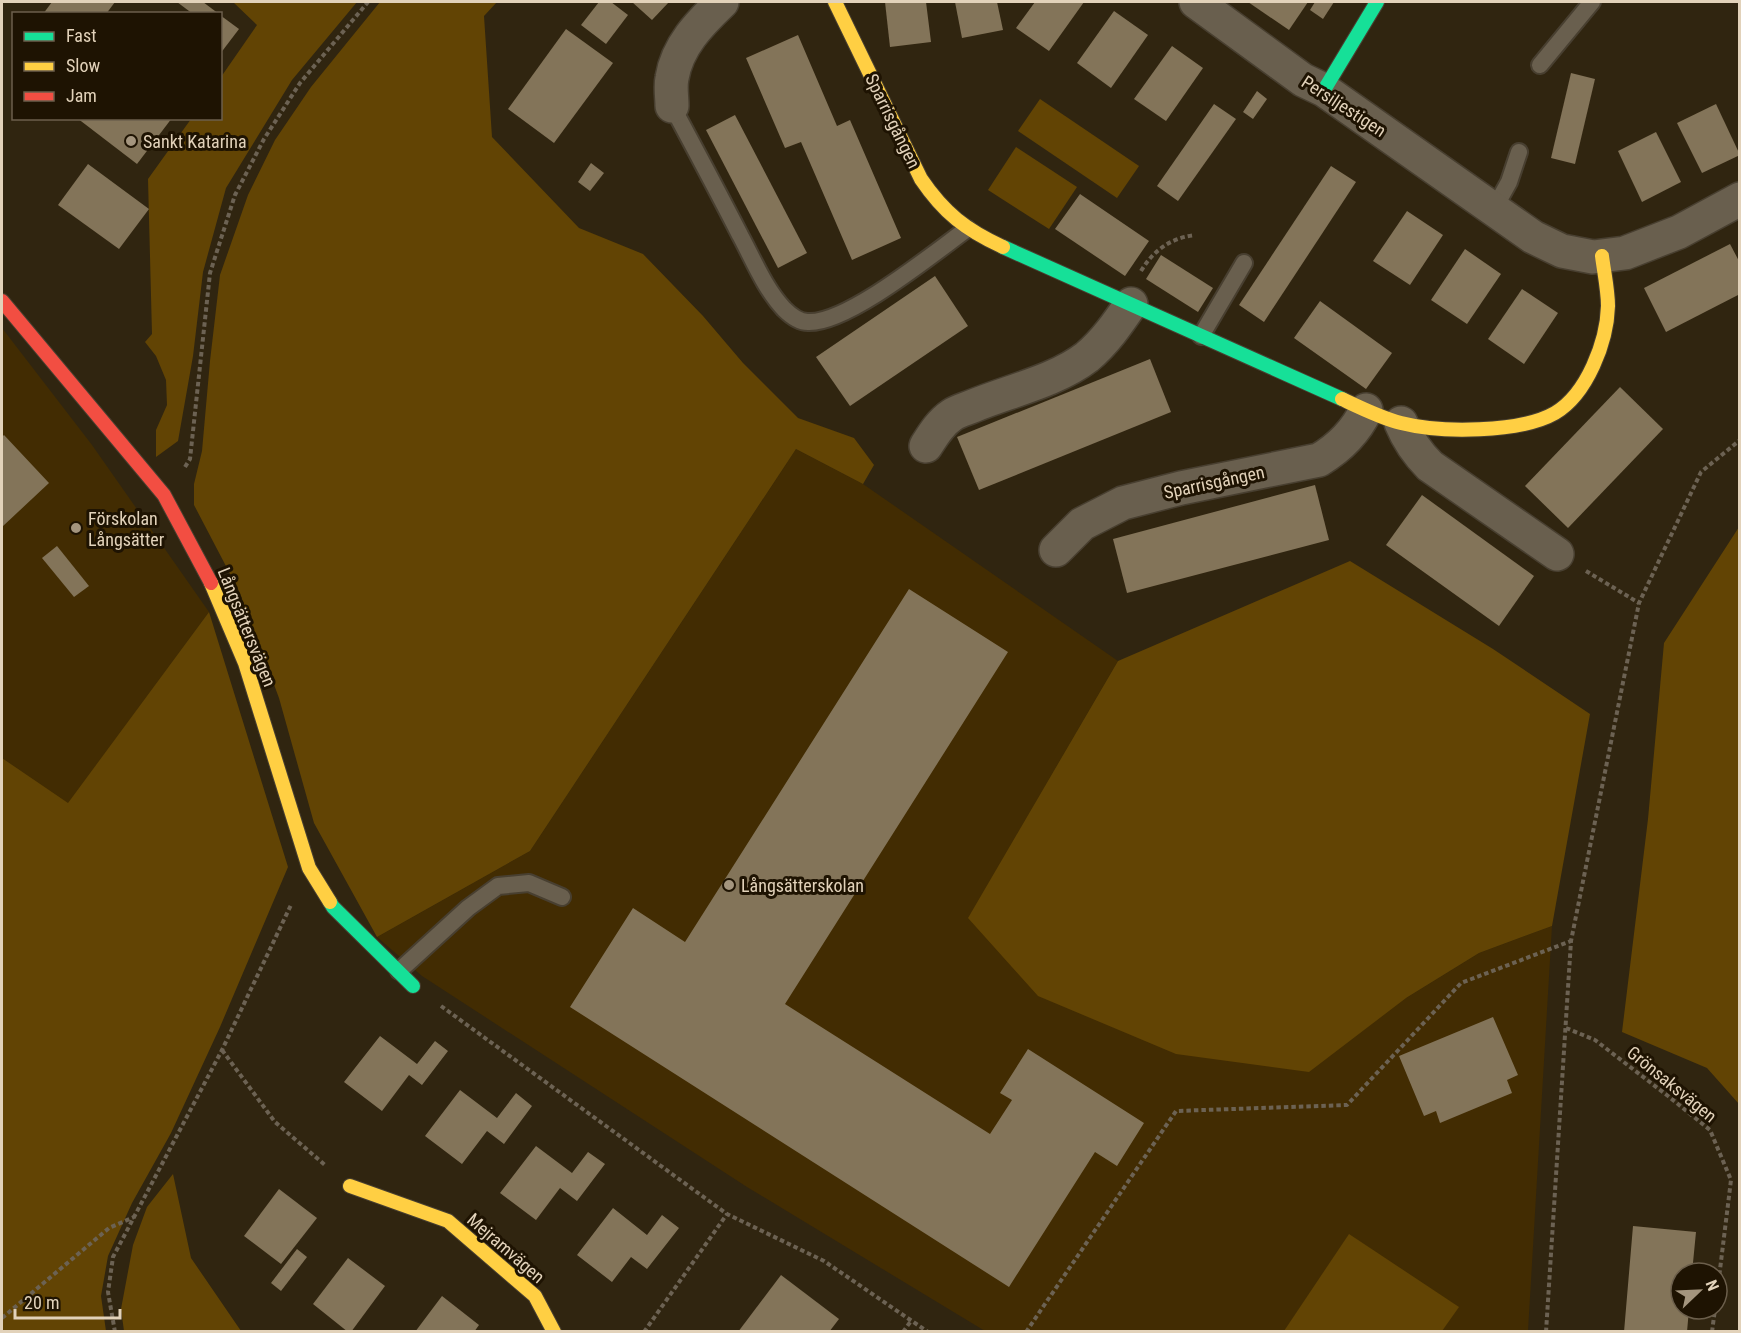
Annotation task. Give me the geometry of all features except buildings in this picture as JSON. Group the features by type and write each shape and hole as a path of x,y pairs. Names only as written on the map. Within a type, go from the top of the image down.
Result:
{"street":[{"path":"672,106 671,79 679,52 698,25 722,2"},
{"name":"Sparrisgången","path":"835,2 921,179 933,198 967,229 1366,410 1401,423 1435,428 1496,428 1530,423 1555,413 1570,399 1590,374 1599,352 1608,304 1602,256"},
{"name":"Persiljestigen","path":"1196,2 1303,80 1324,90 1533,237 1562,251 1593,257 1625,252 1679,232 1740,199"},
{"path":"1324,90 1377,2"},
{"name":"Långsättersvägen","path":"2,301 164,495 217,593 245,663 309,868 333,907 413,986"},
{"path":"926,446 937,428 952,415 1042,380 1067,369 1086,357 1113,331 1127,303"},
{"name":"Sparrisgången","path":"1056,550 1082,524 1123,502 1319,460 1335,450 1360,422 1366,410"},
{"path":"1401,423 1417,453 1430,466 1557,554"},
{"name":"Mejramvägen","path":"350,1186 448,1221 535,1296 555,1332"}],"lane":[{"path":"1540,65 1592,2"},
{"path":"672,106 764,280 784,309 796,319 807,322 825,320 860,304 967,229"},
{"path":"1494,209 1509,182 1519,152"},
{"path":"1201,336 1244,263"},
{"path":"399,971 468,908 498,886 529,883 562,897"}],"path":[{"path":"164,495 190,459 210,273 235,195 264,139 300,83 368,2"},
{"path":"1127,303 1150,256 1173,240 1195,235"},
{"path":"1546,1332 1571,941 1639,603 1701,472 1740,440"},
{"path":"1557,554 1639,603"},
{"path":"115,1332 108,1292 113,1257 222,1050 309,868"},
{"path":"1026,1332 1176,1111 1347,1105 1461,983 1571,941"},
{"path":"413,986 727,1214 824,1261 928,1332"},
{"name":"Grönsaksvägen","path":"1566,1028 1595,1040 1710,1130 1731,1180 1721,1261"},
{"path":"222,1050 275,1122 350,1186"},
{"path":"644,1332 727,1214"},
{"path":"2,1318 109,1228 135,1217"},
{"path":"903,1332 911,1321"}],"shaded area":[{"path":"233,2 357,2 292,80 226,188 203,272 193,356 178,441 156,457 156,430 167,405 166,380 156,356 145,342 152,334 148,179 190,120 222,120 222,76 257,25"},
{"path":"380,2 497,2 484,16 492,137 579,228 643,254 703,316 743,363 798,418 854,438 874,465 863,484 796,449 530,851 377,937 314,823 279,698 239,591 194,505 194,484 202,451 220,275 248,195 275,140 311,87"},
{"path":"1040,99 1139,166 1117,198 1018,131"},
{"path":"1016,147 1077,187 1049,229 988,190"},
{"name":"Förskolan Långsätter","path":"2,328 92,445 209,612 68,804 2,758"},
{"name":"Långsätterskolan","path":"796,449 863,484 1118,661 969,917 1406,998 1479,953 1552,926 1528,1331 985,1331 747,1187 422,976 377,937 530,851"},
{"path":"1739,527 1739,1104 1707,1068 1622,1032 1648,819 1664,643"},
{"path":"1350,561 1493,649 1590,714 1552,926 1479,953 1406,998 1309,1072 1176,1054 1038,996 968,918 1118,661"},
{"path":"209,612 288,867 220,1027 171,1133 132,1203 108,1256 101,1296 106,1331 2,1331 2,758 68,803"},
{"path":"173,1174 191,1258 241,1331 124,1331 121,1309 133,1245 147,1207"},
{"path":"1349,1234 1459,1307 1442,1331 1284,1331"}],"traffic: fast":[{"path":"1324,90 1377,2"},
{"path":"1003,247 1342,399"},
{"path":"330,902 413,986"}],"traffic: slow":[{"path":"835,2 921,179 947,211 967,227 1003,247"},
{"path":"1342,399 1394,421 1458,430 1501,428 1540,420 1555,413 1577,393 1586,380 1604,335 1608,306 1602,256"},
{"path":"211,583 245,663 309,868 330,902"},
{"path":"350,1186 448,1221 535,1296 554,1332"}],"traffic: jam":[{"path":"2,301 164,495 211,583"}],"place":[{"name":"Sankt Katarina","path":"131,141"},
{"name":"Förskolan Långsätter","path":"76,528"},
{"name":"Långsätterskolan","path":"729,885"}]}
